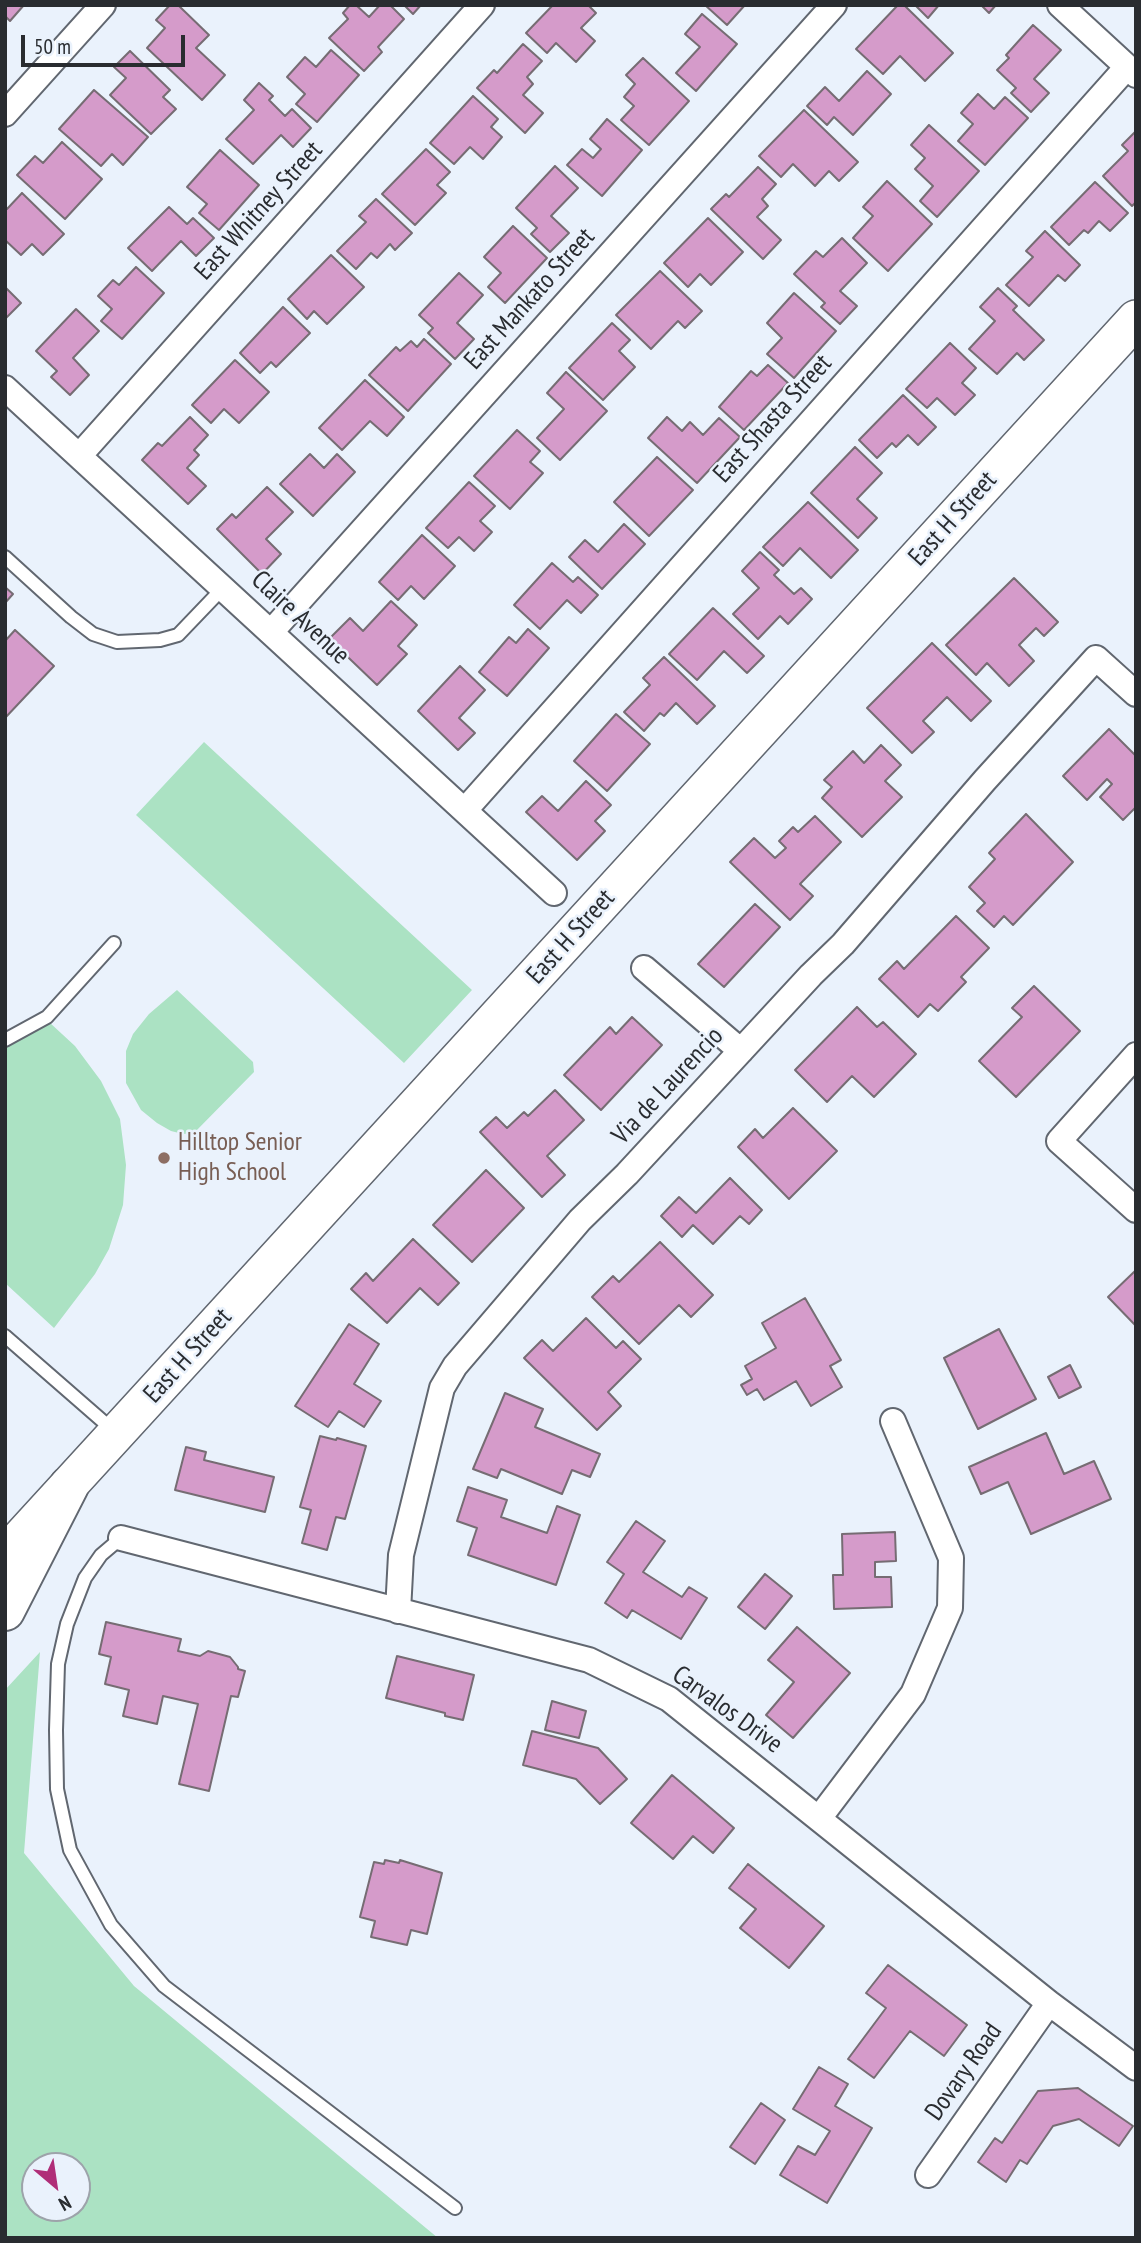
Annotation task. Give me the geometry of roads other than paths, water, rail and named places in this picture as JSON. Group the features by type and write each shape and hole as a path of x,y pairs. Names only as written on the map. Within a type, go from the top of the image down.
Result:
{"highway":[{"path":"5,1611 69,1486"}],"main road":[{"name":"East H Street","path":"5,1555 1136,319"}],"street":[{"path":"5,114 103,5"},
{"name":"East Whitney Street","path":"79,456 482,5"},
{"name":"East Mankato Street","path":"271,632 834,5"},
{"path":"1060,5 1132,71"},
{"name":"East Shasta Street","path":"465,810 1132,71"},
{"name":"Claire Avenue","path":"5,388 554,893"},
{"name":"Via de Laurencio","path":"398,1611 401,1555 418,1480 442,1388 455,1366 580,1220 627,1174 843,944 985,780 1096,658 1136,694"},
{"path":"644,968 741,1051"},
{"path":"1136,1055 1059,1140 1136,1210"},
{"path":"820,1817 913,1694 950,1608 951,1558 893,1421"},
{"name":"Carvalos Drive","path":"121,1538 589,1660 669,1699 820,1817 1049,2003 1136,2068"},
{"name":"Dovary Road","path":"928,2175 1049,2003"}],"lane":[{"path":"5,557 93,634 117,642 160,640 178,635 223,588"},
{"path":"5,1040 47,1017 114,943"},
{"path":"5,1336 117,1433"},
{"path":"121,1538 101,1555 85,1578 67,1624 58,1664 57,1790 70,1850 111,1925 164,1986 455,2208"}],"place":[{"name":"Hilltop Senior High School","path":"164,1158"}]}
